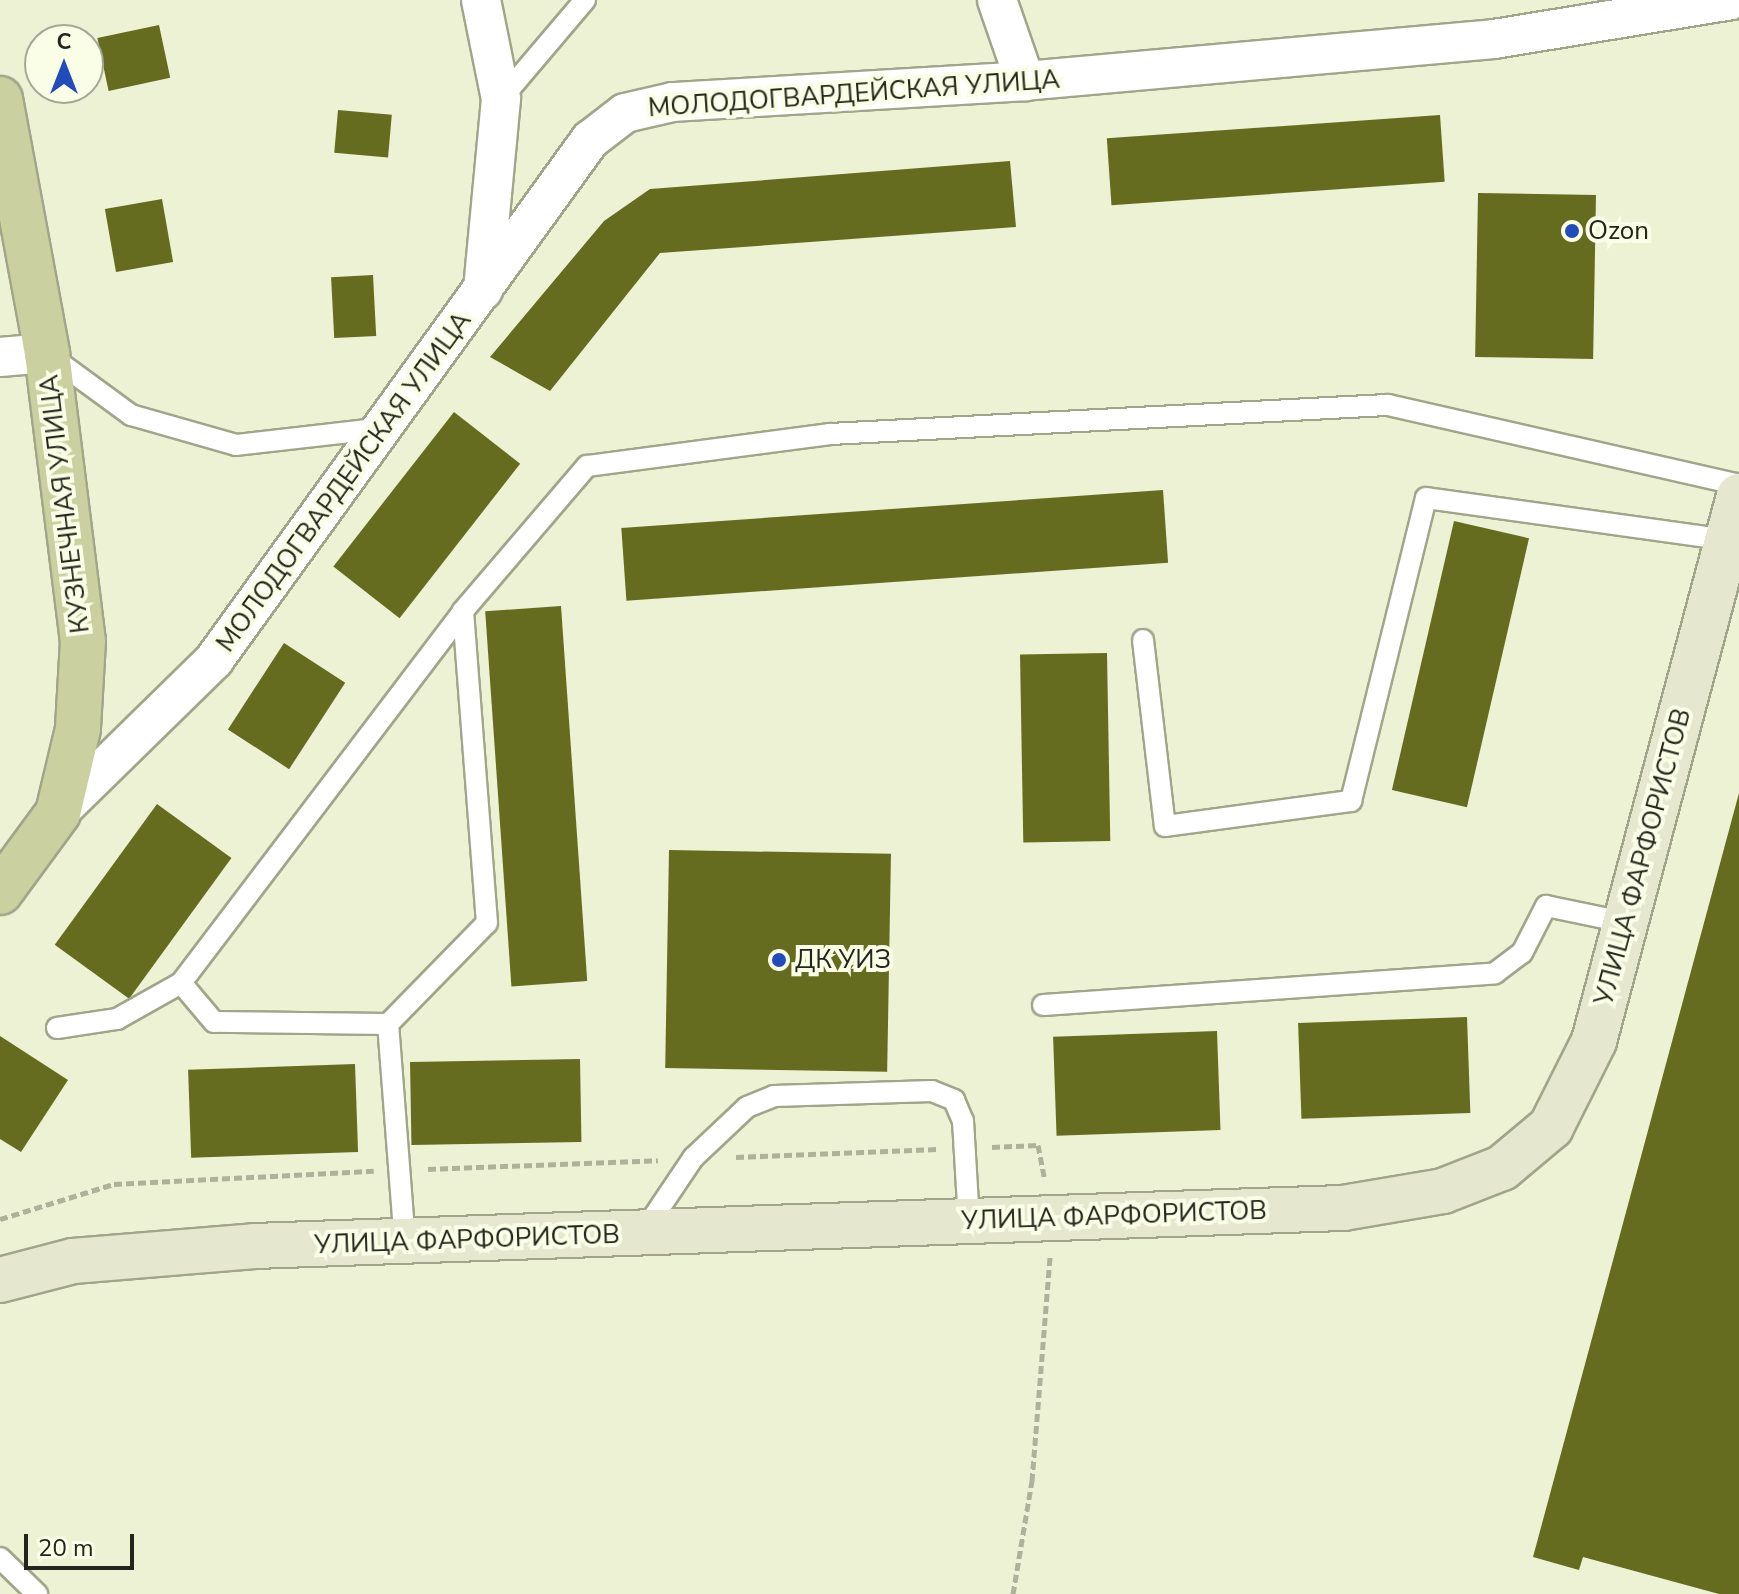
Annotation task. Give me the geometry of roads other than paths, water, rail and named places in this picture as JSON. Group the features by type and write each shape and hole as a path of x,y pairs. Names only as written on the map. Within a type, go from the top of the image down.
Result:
{"main road":[{"name":"КУЗНЕЧНАЯ УЛИЦА","path":"0,99 47,353 83,641 78,729 58,813 0,892"}],"street":[{"path":"481,0 501,99 483,293"},
{"path":"997,0 1025,81"},
{"name":"МОЛОДОГВАРДЕЙСКАЯ УЛИЦА","path":"58,813 214,660 377,429 483,293 590,140 625,113 673,102 1025,81 1494,39 1646,7 1731,0"},
{"path":"0,357 47,353"},
{"name":"УЛИЦА ФАРФОРИСТОВ","path":"0,1280 73,1261 152,1253 1343,1208 1443,1191 1502,1168 1551,1127 1573,1091 1628,923 1739,496"}],"lane":[{"path":"501,99 585,0"},
{"path":"47,353 131,415 236,445 377,429"},
{"path":"57,1028 117,1019 181,983 463,611 587,466 830,434 1388,405 1739,485"},
{"path":"1143,640 1165,826 1351,801 1426,498 1728,540"},
{"path":"181,983 214,1022 388,1024 487,923 463,611"},
{"path":"1043,1005 1495,973 1522,953 1546,906 1628,923"},
{"path":"388,1024 405,1244"},
{"path":"642,1234 693,1158 747,1107 774,1096 932,1091 954,1100 965,1147 969,1221"},
{"path":"0,1558 37,1594"}],"place":[{"name":"Ozon","path":"1572,231"},
{"name":"ДК УИЗ","path":"779,960"}]}
